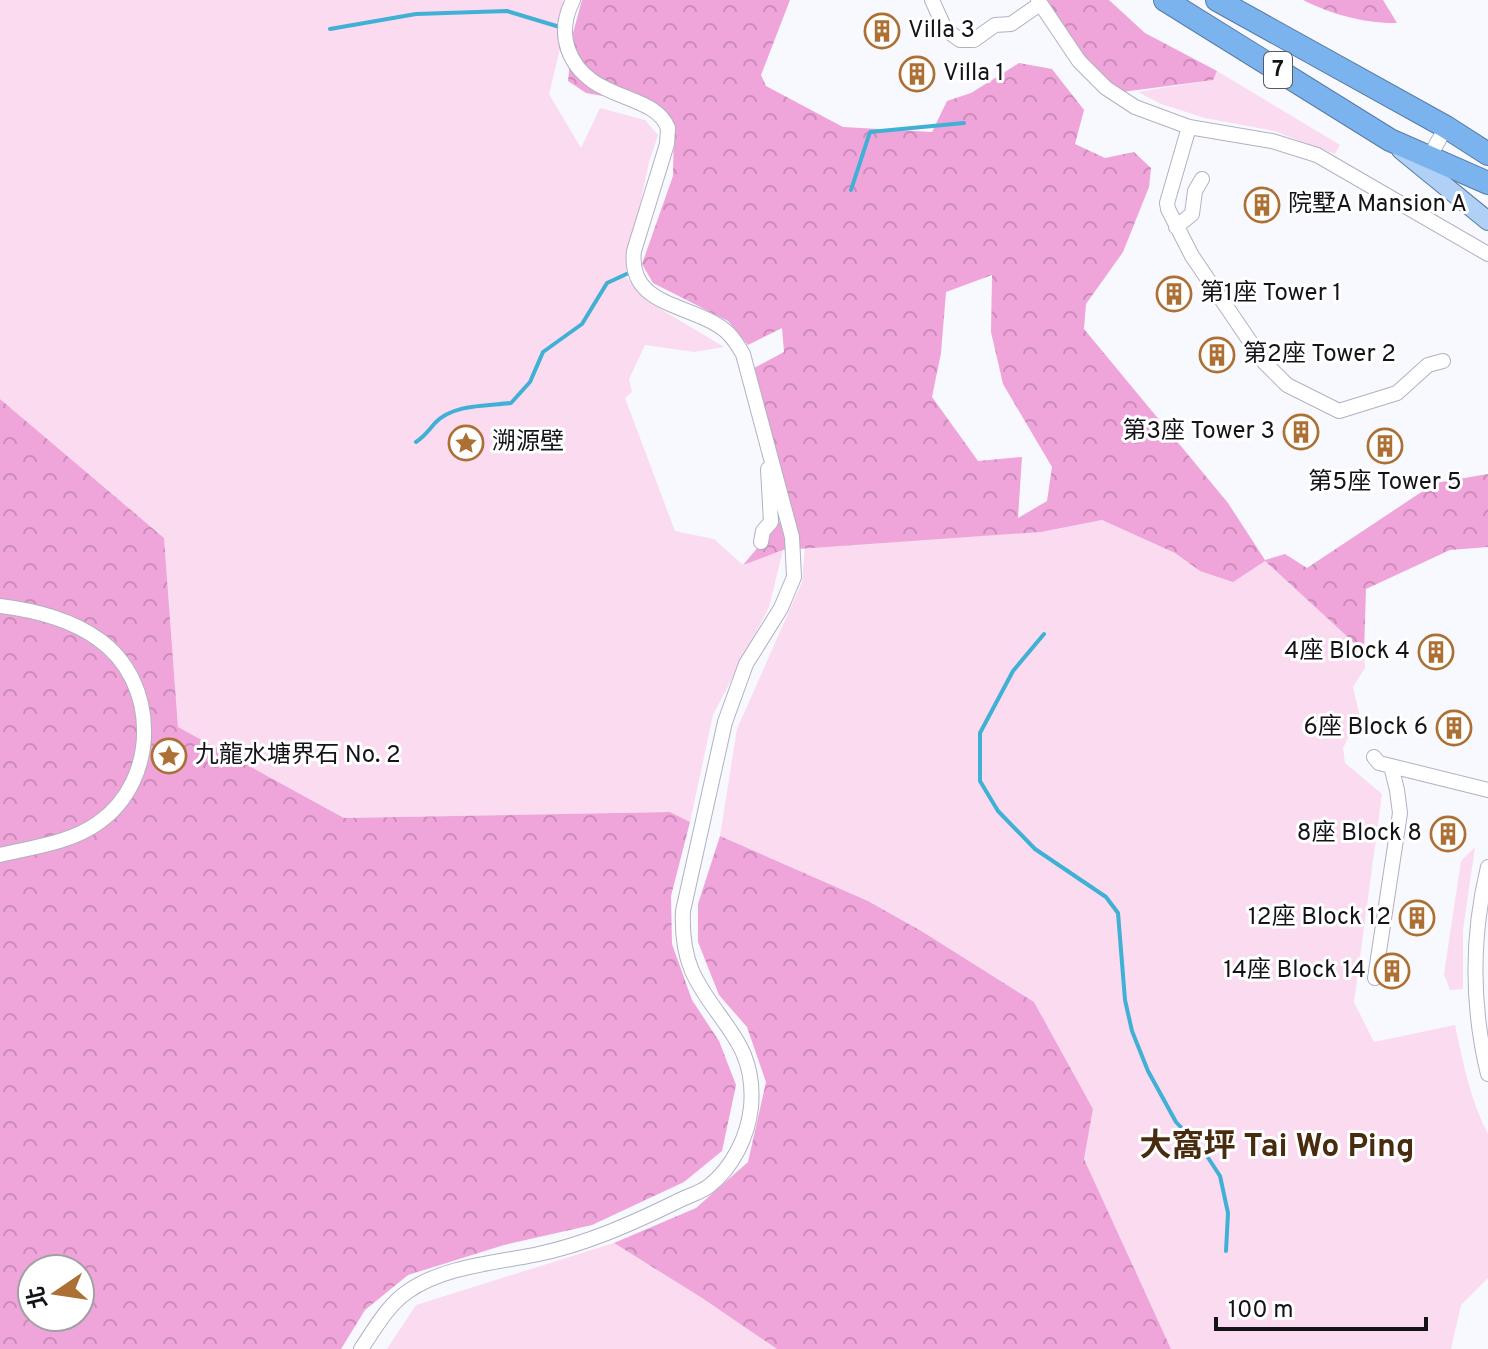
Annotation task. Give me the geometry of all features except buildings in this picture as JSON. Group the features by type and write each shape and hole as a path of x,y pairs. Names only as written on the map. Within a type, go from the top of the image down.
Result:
{"highway":[{"name":"7","path":"1165,0 1390,140 1488,183"},
{"name":"7","path":"1217,0 1446,127 1488,154"}],"main road":[{"path":"1446,127 1488,143"},
{"path":"1390,140 1488,221"}],"street":[{"path":"361,1349 406,1293 469,1267 585,1242 708,1187 728,1166 741,1143 751,1106 747,1061 734,1033 691,968 685,949 683,924 685,899 725,722 746,664 781,608 794,577 792,537 738,345 727,332 713,323 651,294 637,278 634,251 667,144 668,128 657,112 597,85 579,69 568,49 565,31 566,15 573,0"},
{"path":"932,0 945,29 960,40 974,40 995,25 1011,24 1039,2 1064,41 1094,77 1135,107 1189,127 1272,141 1317,155 1488,254"},
{"path":"1189,127 1167,203 1188,260 1264,362 1287,385 1339,411 1397,393 1428,365 1443,361"},
{"path":"1430,156 1446,127"},
{"path":"1176,227 1192,214 1195,191 1202,179"},
{"path":"761,542 763,531 771,522 766,441"},
{"path":"0,606 29,610 84,630 109,648 120,659 135,684 145,727 144,747 136,774 113,812 76,836 0,855"},
{"path":"1374,757 1379,763 1488,790"},
{"path":"1375,978 1400,813 1391,766"},
{"path":"1488,867 1475,963 1478,1028 1488,1074"},
{"path":"1475,963 1488,953"}],"shaded area":[{"path":"0,0 563,0 563,37 549,94 581,148 600,108 645,120 658,135 649,162 625,276 647,301 724,347 694,352 645,345 629,379 632,392 625,398 675,531 714,539 743,565 783,550 769,607 713,715 690,822 670,812 344,818 178,727 164,538 0,399"},
{"path":"1217,71 1340,145 1335,154 1274,131 1205,118 1161,104 1138,92 1212,80"},
{"path":"1102,520 1175,553 1200,571 1265,561 1364,652 1365,668 1353,687 1363,730 1350,734 1343,748 1345,763 1382,794 1354,1002 1374,1042 1455,1025 1472,1094 1488,1134 1488,1278 1461,1305 1451,1349 1171,1349 1084,1159 1093,1109 1034,1002 868,901 720,836 737,729 802,582 805,547 1041,532"},
{"path":"1475,847 1463,930 1463,989 1450,990 1444,974 1461,861"},
{"path":"614,1243 777,1349 387,1349 416,1305"}],"green space":[{"path":"582,0 790,0 761,75 766,86 843,127 932,132 947,101 971,93 1019,63 1052,69 1084,110 1075,144 1105,158 1134,152 1151,168 1149,187 1123,252 1086,304 1084,329 1228,503 1265,560 1285,554 1307,568 1435,483 1488,474 1488,547 1450,550 1366,589 1364,652 1265,561 1233,582 1200,571 1175,553 1102,520 1041,532 783,550 743,565 783,518 753,386 754,368 784,352 782,328 748,345 728,321 653,283 642,264 673,176 674,125 655,105 586,93 568,81 573,33","holes":["992,275 991,332 1003,384 1052,467 1047,501 1018,518 1022,457 978,461 932,397 941,353 946,292"]},
{"path":"1047,0 1109,0 1145,33 1217,71 1213,80 1122,92 1089,63"},
{"path":"1303,0 1383,0 1397,23 1349,17"},
{"path":"0,399 164,538 178,727 344,818 670,812 690,822 671,896 672,944 692,1000 719,1041 736,1085 722,1151 684,1182 592,1225 504,1245 408,1275 365,1310 341,1349 0,1349"},
{"path":"720,836 868,901 1034,1002 1093,1109 1084,1159 1171,1349 777,1349 614,1243 696,1208 748,1162 766,1082 747,1027 719,995 698,942 698,904"}],"waterway":[{"path":"330,29 416,14 507,11 563,28"},
{"path":"851,190 870,132 964,123"},
{"path":"416,442 451,412 511,403 530,382 543,352 582,324 607,283 633,271"},
{"path":"1044,634 1013,671 980,733 980,781 998,811 1035,849 1106,897 1118,913 1125,1000 1132,1031 1148,1071 1176,1122 1205,1153 1220,1176 1228,1213 1226,1251"}],"place":[{"name":"Villa 3","path":"882,31"},
{"name":"Villa 1","path":"917,74"},
{"name":"院墅A Mansion A","path":"1262,205"},
{"name":"第1座 Tower 1","path":"1174,294"},
{"name":"第2座 Tower 2","path":"1217,355"},
{"name":"第3座 Tower 3","path":"1301,432"},
{"name":"溯源壁","path":"466,443"},
{"name":"第5座 Tower 5","path":"1385,446"},
{"name":"4座 Block 4","path":"1436,652"},
{"name":"6座 Block 6","path":"1454,728"},
{"name":"九龍水塘界石 No. 2","path":"169,756"},
{"name":"8座 Block 8","path":"1448,834"},
{"name":"12座 Block 12","path":"1417,918"},
{"name":"14座 Block 14","path":"1392,971"}],"district":[{"name":"大窩坪 Tai Wo Ping","path":"1277,1148"}]}
